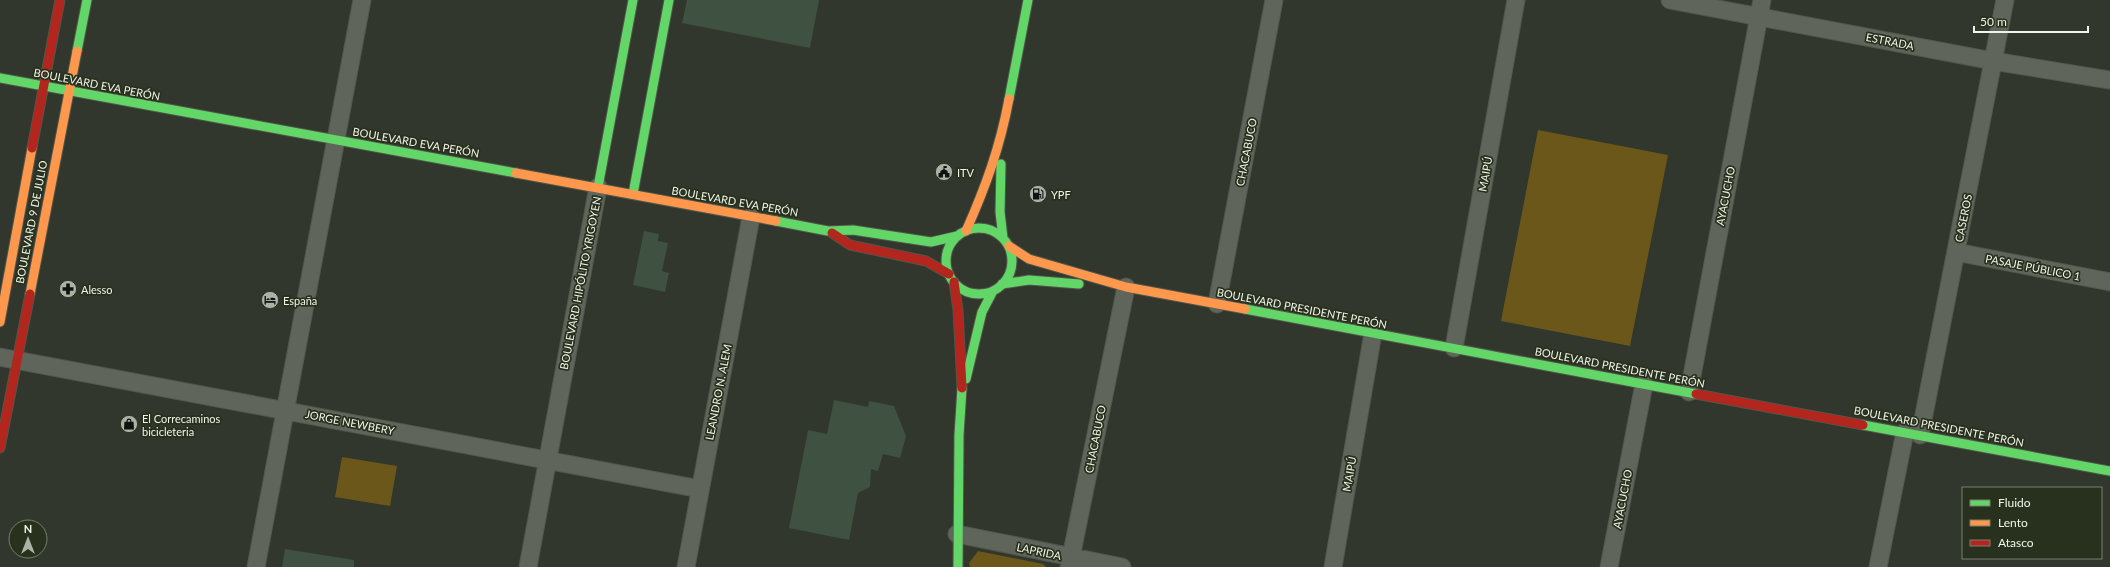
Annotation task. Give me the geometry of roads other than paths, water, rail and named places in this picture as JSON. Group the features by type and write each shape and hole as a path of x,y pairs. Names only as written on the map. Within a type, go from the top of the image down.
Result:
{"street":[{"name":"BOULEVARD 9 DE JULIO","path":"0,322 60,0"},
{"name":"BOULEVARD 9 DE JULIO","path":"0,448 68,91 87,0"},
{"path":"256,567 362,0"},
{"name":"BOULEVARD HIPÓLITO YRIGOYEN","path":"528,567 546,460 633,0"},
{"path":"633,194 669,0"},
{"path":"966,231 986,185 1002,137 1028,0"},
{"name":"CHACABUCO","path":"1217,304 1274,0"},
{"name":"MAIPÚ","path":"1454,348 1516,0"},
{"name":"ESTRADA","path":"1670,0 1760,8 1994,61 2110,80"},
{"name":"CASEROS","path":"1878,567 1956,252 2005,0"},
{"name":"AYACUCHO","path":"1689,392 1760,8"},
{"name":"BOULEVARD EVA PERÓN","path":"0,78 828,231"},
{"path":"1002,137 1000,212 1003,238"},
{"name":"LEANDRO N. ALEM","path":"686,567 751,217"},
{"name":"BOULEVARD PRESIDENTE PERÓN","path":"1009,246 1012,265 1009,275 1002,284 994,290 983,294 972,293 962,289 954,282 949,274 946,264 947,253 951,244 958,236 966,231 976,228 987,229 1003,238 1009,246 1029,259 1126,287 2110,470"},
{"name":"BOULEVARD PRESIDENTE PERÓN","path":"828,231 853,230 931,242 958,236"},
{"name":"BOULEVARD PRESIDENTE PERÓN","path":"828,231 850,245 926,261 949,274"},
{"name":"PASAJE PÚBLICO 1","path":"1956,252 2110,282"},
{"name":"BOULEVARD PRESIDENTE PERÓN","path":"1002,284 1029,280 1126,287"},
{"path":"954,282 958,310 962,396 957,534 958,567"},
{"name":"CHACABUCO","path":"1070,562 1126,287"},
{"path":"962,396 982,312 994,290"},
{"name":"MAIPÚ","path":"1333,567 1373,334"},
{"name":"JORGE NEWBERY","path":"0,357 700,489"},
{"name":"AYACUCHO","path":"1609,567 1644,384"},
{"name":"LAPRIDA","path":"957,534 1070,562 1122,567"}],"place":[{"name":"ITV","path":"944,172"},
{"name":"YPF","path":"1038,194"},
{"name":"Alesso","path":"68,289"},
{"name":"España","path":"270,300"},
{"name":"El Correcaminos bicicleteria","path":"129,424"}]}
